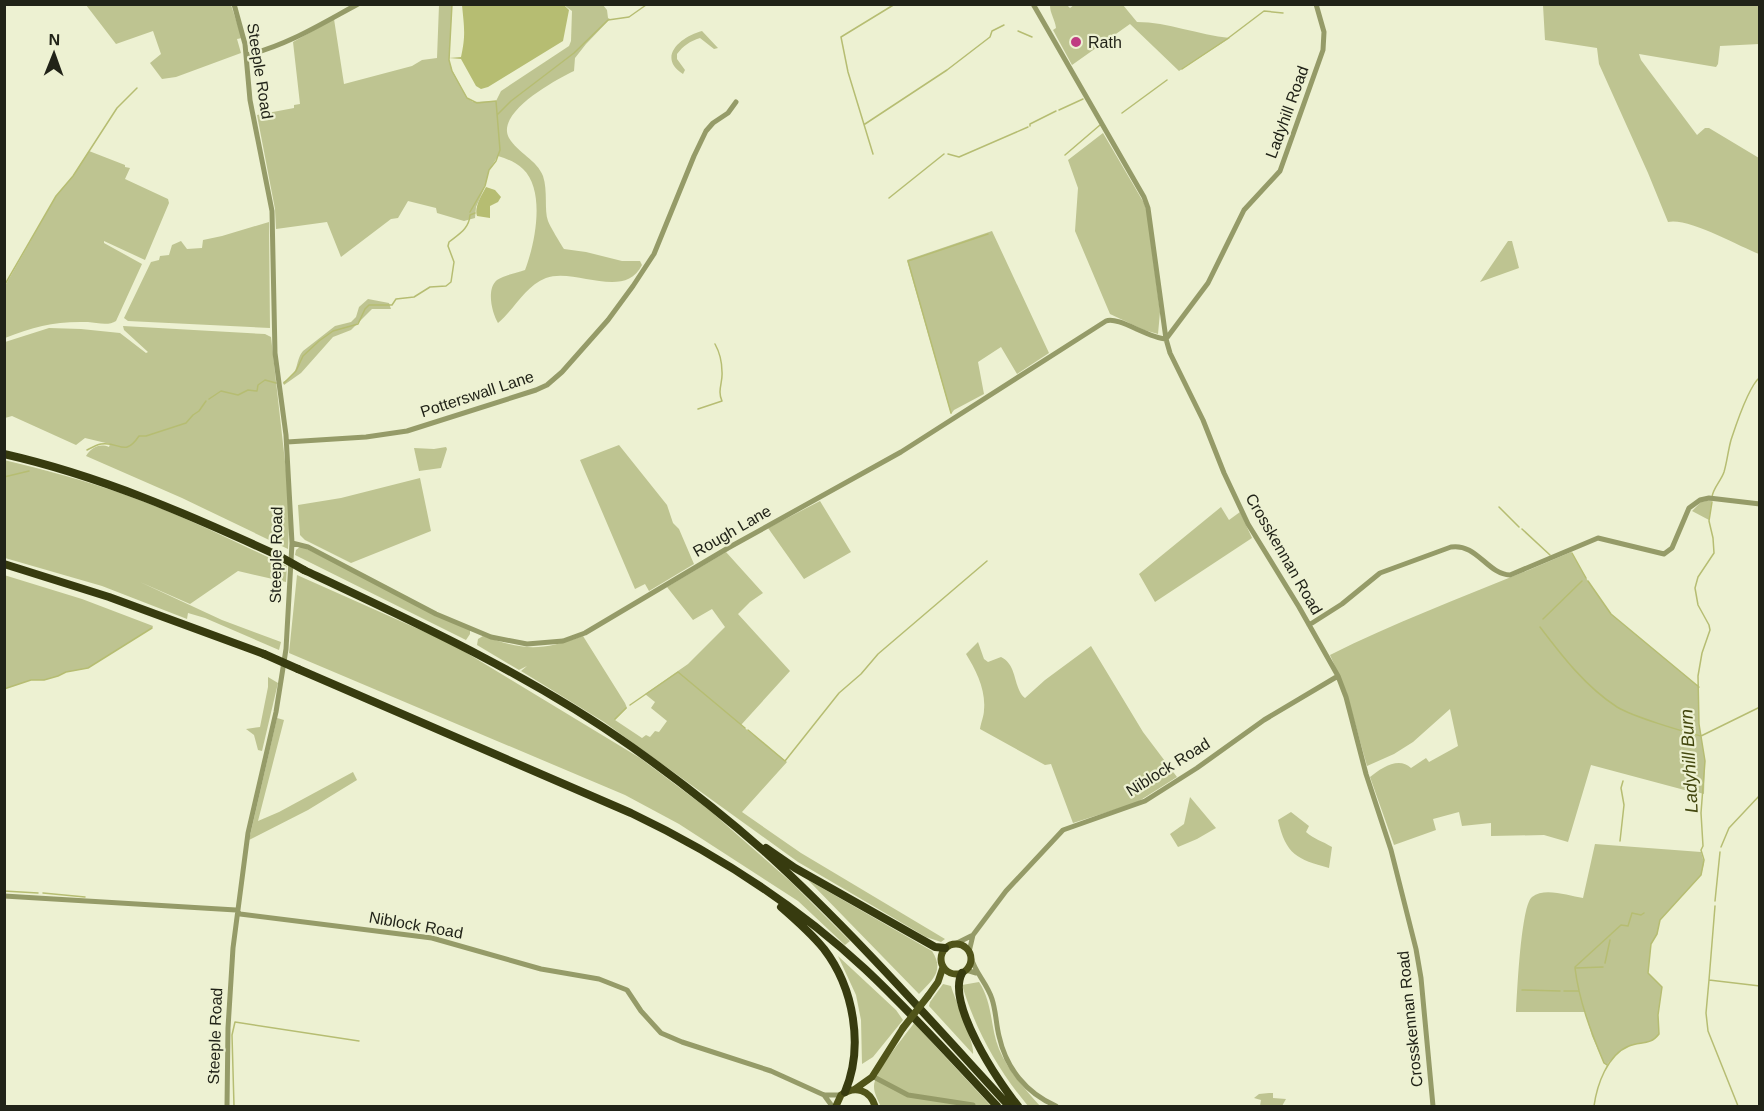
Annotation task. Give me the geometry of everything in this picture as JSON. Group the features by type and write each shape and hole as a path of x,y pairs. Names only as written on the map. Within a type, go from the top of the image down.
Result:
{"highway":[{"path":"4,454 85,476 192,516 449,640 540,689 632,747 795,868 935,947 945,948"},
{"path":"4,564 109,597 264,654 640,817 732,868 798,913 864,968 898,1001 997,1107"},
{"path":"726,819 763,850 840,924 1009,1107"},
{"path":"732,868 811,934 839,975 849,1002 854,1034 853,1065 850,1079 843,1093"},
{"path":"964,972 958,982 958,991 974,1036 987,1062 1018,1107"}],"main road":[{"path":"834,1107 843,1093 855,1089 872,1076 903,1028 938,982 943,967 941,957 945,948 955,944 963,946 970,955 970,962 964,972 952,974 938,982"},
{"path":"943,967 952,974"},
{"path":"872,1076 870,1095 875,1107"},
{"path":"855,1089 870,1095"}],"street":[{"name":"Steeple Road","path":"228,1107 228,1028 237,912 248,833 276,712 286,649 292,543 287,442 275,353 272,211 250,100 247,55 234,4"},
{"path":"247,55 272,49 296,39 358,4"},
{"name":"Crosskennan Road","path":"1033,4 1146,202 1170,353 1203,420 1248,524 1338,676 1350,708 1366,774 1391,850 1414,941 1420,971 1433,1107"},
{"name":"Ladyhill Road","path":"1166,339 1208,283 1244,210 1280,171 1323,50 1323,26 1317,4"},
{"name":"Potterswall Lane","path":"287,442 366,437 408,431 536,390 552,381 596,335 633,286 654,254 706,131 728,113 736,102"},
{"name":"Rough Lane","path":"292,543 308,547 436,614 491,637 526,644 558,642 585,633 728,548 901,452 1106,321 1115,320 1143,333 1166,339"},
{"path":"1309,625 1342,604 1380,573 1454,547 1468,549 1507,576 1598,538 1664,554 1672,548 1689,508 1700,500 1712,498 1760,504"},
{"name":"Niblock Road","path":"955,944 972,935 1018,876 1063,830 1145,801 1197,768 1264,720 1338,676"},
{"name":"Niblock Road","path":"4,896 237,912 432,938 541,969 599,979 627,990 641,1011 662,1033 772,1072 824,1095 843,1093"},
{"name":"Niblock Road","path":"970,955 972,935"},
{"path":"970,955 976,973 987,987 992,1000 1002,1047 1008,1063 1028,1088 1056,1107"},
{"path":"964,972 976,973"},
{"path":"872,1076 908,1095 973,1105"},
{"path":"824,1095 834,1107"}],"shaded area":[{"path":"1595,4 1596,6 1759,5 1759,44 1720,46 1716,67 1639,54 1641,60 1697,135 1705,128 1709,128 1759,158 1759,254 1700,228 1668,222 1599,64 1597,48 1545,40 1543,5"},
{"path":"86,5 231,5 242,38 237,39 241,53 176,77 162,79 150,63 161,54 153,31 116,44"},
{"path":"439,5 452,5 449,60 467,98 473,102 496,101 501,91 569,46 572,11 564,5 603,5 607,10 610,19 575,58 574,71 529,98 518,108 507,128 509,138 536,165 543,176 548,221 564,249 622,261 640,261 642,265 634,275 623,281 611,282 571,276 546,278 526,292 498,323 492,307 492,289 500,278 525,270 535,232 536,204 530,179 523,169 498,156 489,170 476,207 475,218 464,221 437,213 436,208 408,201 398,218 391,219 341,257 327,222 276,229 275,209 257,115 294,108 294,105 300,104 293,42 334,19 344,84 412,66 422,60 437,58"},
{"path":"462,5 564,5 569,10 563,41 488,87 481,89 476,86 461,59 449,58 461,57 464,36"},
{"path":"1050,5 1067,5 1070,8 1074,5 1123,5 1137,22 1160,24 1230,38 1179,71 1130,24 1072,65 1053,30 1056,28"},
{"path":"702,31 718,48 714,49 700,38 687,44 677,54 677,59 685,70 683,74 675,67 672,54 680,42"},
{"path":"1103,133 1147,212 1160,312 1158,334 1110,314 1075,231 1078,188 1068,160"},
{"path":"89,151 130,168 125,179 168,199 169,203 145,260 104,241 142,264 116,321 113,323 55,323 5,338 5,286 56,196 73,176"},
{"path":"486,187 495,190 501,197 498,202 490,206 490,218 477,216 476,213 478,202"},
{"path":"269,222 270,328 128,321 124,318 151,262 159,260 160,256 169,255 172,245 181,241 187,249 202,248 203,240"},
{"path":"992,231 1049,353 1017,374 1001,347 978,362 984,394 954,410 951,414 907,260"},
{"path":"1508,241 1512,241 1519,268 1480,282"},
{"path":"368,299 389,303 391,309 372,309 351,330 333,337 301,373 284,385 283,382 289,379 295,371 303,351 335,326 351,322 356,317 359,307"},
{"path":"123,326 265,334 271,337 290,506 288,549 182,498 86,456 96,447 109,447 110,444 85,438 76,445 12,416 5,418 5,342 49,328 81,329 120,333 146,353 148,352 124,330"},
{"path":"619,445 667,505 673,523 679,529 694,564 649,591 645,584 635,589 580,460"},
{"path":"446,447 441,468 419,471 414,448"},
{"path":"4,460 79,480 144,502 287,566 286,582 238,571 190,604 140,582 222,620 281,642 279,650 205,618 188,613 187,619 102,586 5,558"},
{"path":"420,478 431,531 351,563 305,540 300,535 298,505 341,498"},
{"path":"1712,500 1709,520 1692,511 1701,502"},
{"path":"820,501 851,552 804,579 768,528"},
{"path":"1221,507 1229,520 1240,512 1252,538 1155,602 1139,574"},
{"path":"301,546 470,630 470,634 466,640 295,555 296,550"},
{"path":"726,552 763,593 738,614 790,671 741,725 787,762 742,812 801,853 945,939 941,942 926,937 798,862 604,722 521,671 527,666 519,670 477,645 478,639 483,636 522,647 544,647 583,636 627,708 615,720 642,738 646,735 650,737 655,731 659,732 667,721 651,708 655,702 645,694 688,664 725,627 712,609 693,620 667,587"},
{"path":"1571,552 1611,614 1699,687 1699,724 1705,761 1704,794 1591,765 1568,842 1544,835 1491,836 1491,823 1462,826 1459,812 1433,819 1436,830 1394,845 1370,777 1396,763 1411,768 1426,758 1429,762 1458,746 1450,709 1413,742 1394,754 1367,766 1346,691 1330,655 1419,614"},
{"path":"4,575 82,599 153,626 88,668 66,672 44,680 31,680 5,689"},
{"path":"297,575 452,644 640,758 708,809 791,882 850,941 845,945 798,901 679,824 625,795 289,653"},
{"path":"978,642 984,659 988,662 1001,657 1006,661 1025,698 1091,646 1143,732 1177,777 1136,803 1073,823 1051,764 1045,765 980,729 984,712 982,688 977,673 966,654"},
{"path":"268,677 278,683 262,751 258,750 254,735 246,729 260,727"},
{"path":"277,718 284,720 258,821 353,772 357,780 308,810 249,840"},
{"path":"1190,797 1216,828 1178,847 1170,834 1184,824"},
{"path":"1291,812 1309,826 1306,832 1332,847 1329,868 1301,858 1289,848 1278,820"},
{"path":"1595,844 1701,852 1704,863 1701,875 1660,920 1657,934 1651,944 1648,973 1662,987 1658,1015 1659,1034 1648,1042 1622,1049 1607,1065 1592,1036 1585,1012 1516,1012 1520,950 1528,903 1532,897 1543,893 1583,898"},
{"path":"808,880 932,951 936,958 937,970 932,980 919,994"},
{"path":"838,956 896,1010 903,1020 873,1057 862,1064 861,1020 856,995"},
{"path":"979,982 987,998 996,1041 1003,1057 1017,1079 1040,1106 1028,1106 1007,1078 981,1034 962,985"},
{"path":"943,984 951,986 968,1032 973,1054 929,1006"},
{"path":"914,1023 991,1106 880,1105 875,1094 875,1081 884,1064"},
{"path":"1273,1093 1273,1098 1286,1099 1282,1106 1260,1106 1261,1100 1254,1098 1259,1094"}],"waterway":[{"path":"452,4 449,60 452,71 467,98 477,103 496,101 500,150 489,170 485,186 470,212"},
{"path":"873,154 848,72 841,37 895,4"},
{"path":"498,114 511,101 574,53 608,20 629,17 646,5"},
{"path":"1182,69 1264,11 1283,13"},
{"path":"865,124 947,70 990,37 992,31 1004,25"},
{"path":"1018,31 1032,37"},
{"path":"1122,113 1167,80"},
{"path":"4,286 56,196 73,176 117,108 137,88"},
{"path":"1059,110 1083,99"},
{"path":"1030,126 1056,111"},
{"path":"1065,155 1100,125"},
{"path":"948,154 959,157 1028,127"},
{"path":"889,198 944,154"},
{"path":"284,383 296,371 303,356 319,341 333,331 358,324 369,305 392,305 396,299 414,297 430,287 446,286 451,282 454,262 448,246 449,242 463,231 470,215 475,213"},
{"path":"951,413 908,261 988,234"},
{"path":"698,409 722,401 720,393 722,365 715,344"},
{"name":"Ladyhill Burn","path":"1712,497 1724,472 1731,440 1743,407 1751,389 1760,377"},
{"path":"209,399 221,391 238,395 248,390 257,391 258,385 265,380 276,383"},
{"path":"87,450 101,444 129,446 139,436 146,436 186,423 206,401"},
{"path":"4,477 29,471"},
{"name":"Ladyhill Burn","path":"1594,1106 1604,1072 1615,1056 1621,1050 1648,1042 1659,1034 1658,1015 1662,987 1648,973 1651,944 1657,934 1660,920 1701,875 1704,860 1701,850 1703,846 1701,813 1705,761 1699,724 1698,676 1702,653 1710,630 1698,605 1695,588 1698,577 1714,553 1709,521 1712,502"},
{"path":"1499,507 1519,527"},
{"path":"1522,529 1550,555"},
{"path":"1572,553 1586,578"},
{"path":"748,730 785,761 839,693 861,674 878,654 987,561"},
{"path":"1543,619 1582,581"},
{"path":"1588,581 1611,614 1699,687"},
{"path":"1540,627 1566,660 1595,690 1617,707 1646,719 1701,736 1760,707"},
{"path":"4,689 31,680 44,680 66,672 88,668 152,628"},
{"path":"630,705 678,672 745,728"},
{"path":"615,719 626,708"},
{"path":"1620,841 1624,805 1621,788 1623,781"},
{"path":"1721,847 1729,828 1760,795"},
{"path":"1715,901 1720,852"},
{"path":"4,891 38,893"},
{"path":"43,893 85,897"},
{"path":"1709,980 1715,906"},
{"path":"1575,967 1621,925 1628,926 1632,913 1641,915 1644,913"},
{"path":"1605,963 1610,940"},
{"path":"1576,968 1603,967"},
{"path":"1575,968 1586,1016 1604,1063 1607,1065"},
{"path":"1738,1106 1708,1031 1706,1013 1709,980 1760,986"},
{"path":"1522,990 1560,991"},
{"path":"1564,991 1578,991"},
{"path":"234,1106 232,1035 235,1022 359,1041"}],"place":[{"name":"Rath","path":"1076,42"}]}
